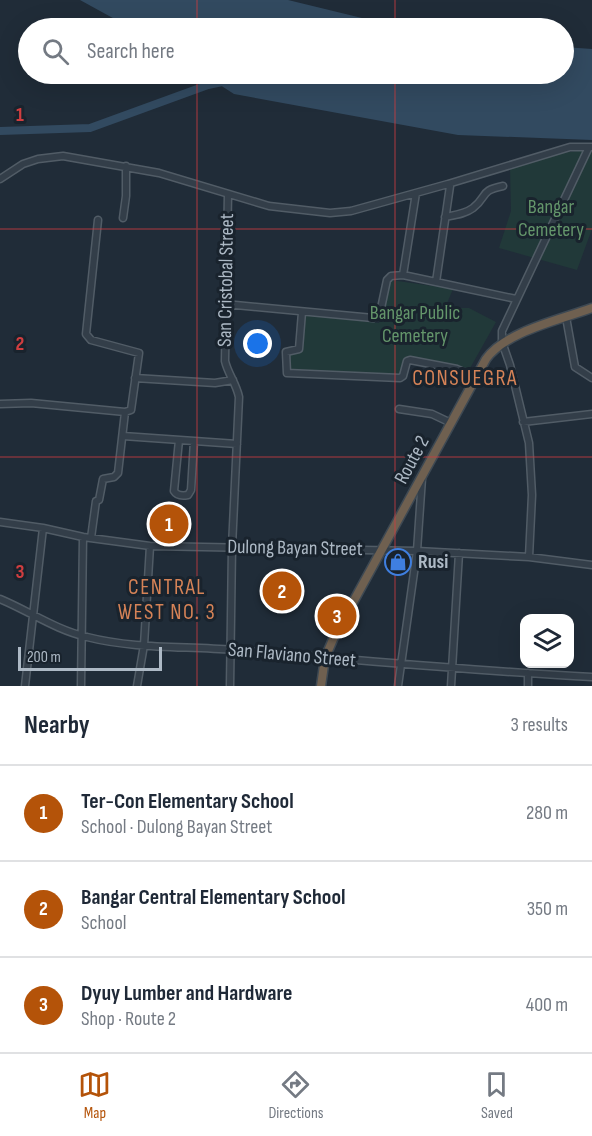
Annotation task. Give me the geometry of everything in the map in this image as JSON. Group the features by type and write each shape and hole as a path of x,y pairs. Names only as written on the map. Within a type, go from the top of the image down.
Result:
{"highway":[{"name":"Route 2","path":"321,686 325,658 334,637 475,377 492,351 502,342 592,308"}],"street":[{"path":"0,179 23,164 54,156 159,173 269,206 330,213 351,211 416,194 570,147 591,147 502,331 502,342 528,435 532,495 529,557"},
{"path":"123,218 126,166"},
{"path":"436,282 450,186 448,184"},
{"path":"445,217 468,211 478,203 487,190 503,186"},
{"name":"San Cristobal Street","path":"228,194 225,361 236,386 238,397 232,547 230,686"},
{"path":"403,275 416,194"},
{"path":"0,404 31,403 125,412 131,410 138,352 91,340 86,334 98,220"},
{"path":"225,304 368,318 380,313 387,279 391,276 403,275 516,299"},
{"path":"302,312 299,349 286,352 287,373 400,378 403,376 407,361 410,360 457,369 475,377"},
{"path":"566,317 575,367 592,378"},
{"path":"135,378 215,383 232,380"},
{"path":"399,409 432,414 451,423"},
{"path":"91,538 96,501 99,500 103,479 118,474 125,412"},
{"path":"523,422 592,414"},
{"path":"123,436 237,444"},
{"path":"179,440 174,491 176,494 185,496 191,490 194,441"},
{"path":"398,686 417,550 422,477"},
{"name":"Dulong Bayan Street","path":"0,522 150,546 417,550 529,557 592,565"},
{"path":"25,686 43,528"},
{"path":"81,686 83,537"},
{"path":"137,686 144,645 150,546"},
{"path":"451,686 459,553"},
{"name":"San Flaviano Street","path":"0,599 33,613 55,626 82,636 144,645 592,677"},
{"path":"528,673 528,686"}],"green space":[{"name":"Bangar Cemetery","path":"592,149 592,229 577,270 499,248 511,211 510,166 554,154"},
{"name":"Bangar Public Cemetery","path":"391,280 453,289 445,308 469,308 496,322 469,370 407,358 401,376 379,373 378,376 288,372 289,352 301,349 303,314 379,323"}],"water":[{"path":"80,0 288,0 362,18 113,18"},
{"path":"574,48 592,49 592,140 458,135 234,94 218,84 574,84"}],"waterway":[{"path":"0,131 90,128 213,84"}],"place":[{"name":"Ter-Con Elementary School","path":"169,524"},
{"name":"Rusi","path":"398,562"},
{"name":"Bangar Central Elementary School","path":"282,591"},
{"name":"Dyuy Lumber and Hardware","path":"337,616"}],"district":[{"name":"CONSUEGRA","path":"465,378"},
{"name":"CENTRAL WEST NO. 3","path":"167,600"}]}
